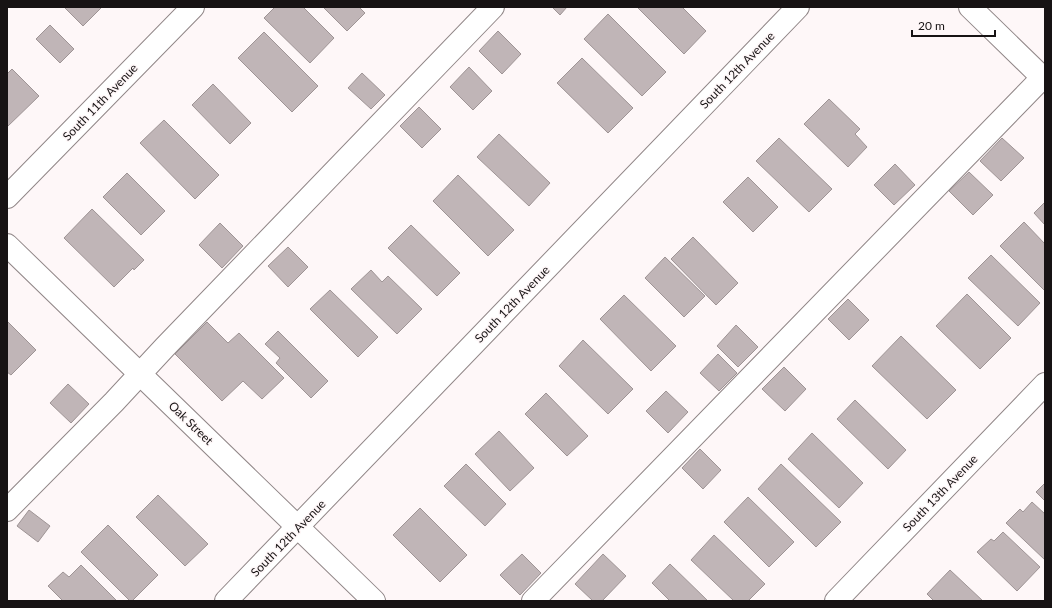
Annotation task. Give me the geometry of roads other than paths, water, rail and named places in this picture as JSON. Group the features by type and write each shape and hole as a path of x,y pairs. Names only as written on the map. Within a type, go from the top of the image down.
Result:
{"street":[{"name":"South 11th Avenue","path":"7,197 194,7"},
{"path":"7,510 493,7"},
{"name":"South 12th Avenue","path":"226,601 798,7"},
{"path":"533,601 1044,78 970,7"},
{"name":"Oak Street","path":"7,245 374,601"},
{"name":"South 13th Avenue","path":"836,601 1045,384"}]}
